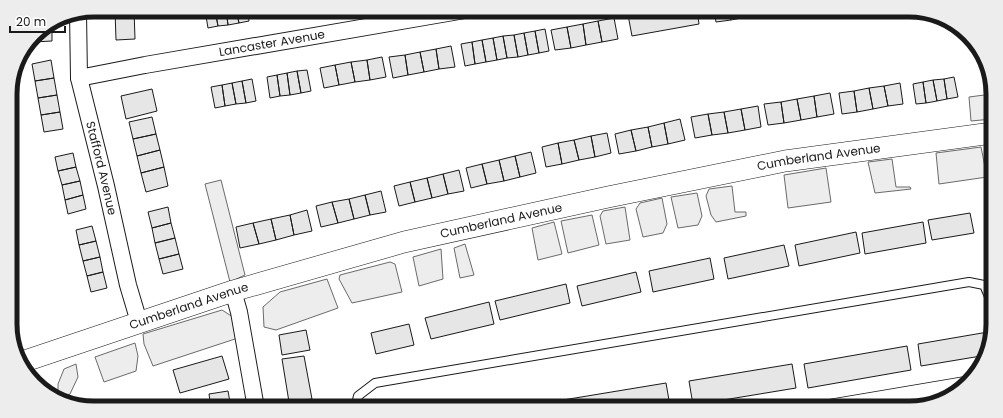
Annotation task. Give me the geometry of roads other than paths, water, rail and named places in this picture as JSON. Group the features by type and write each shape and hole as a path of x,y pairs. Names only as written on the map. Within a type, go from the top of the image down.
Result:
{"street":[{"name":"Lancaster Avenue","path":"79,78 153,63 424,17"},
{"name":"Stafford Avenue","path":"78,19 79,78 106,186 128,285 139,322"},
{"name":"Cumberland Avenue","path":"27,363 139,322 233,291 404,242 608,197 785,161 986,134"},
{"path":"233,291 239,312 255,401"},
{"path":"870,401 954,387"}],"lane":[{"path":"357,401 358,396 375,383 969,282 984,285 986,290"}]}
